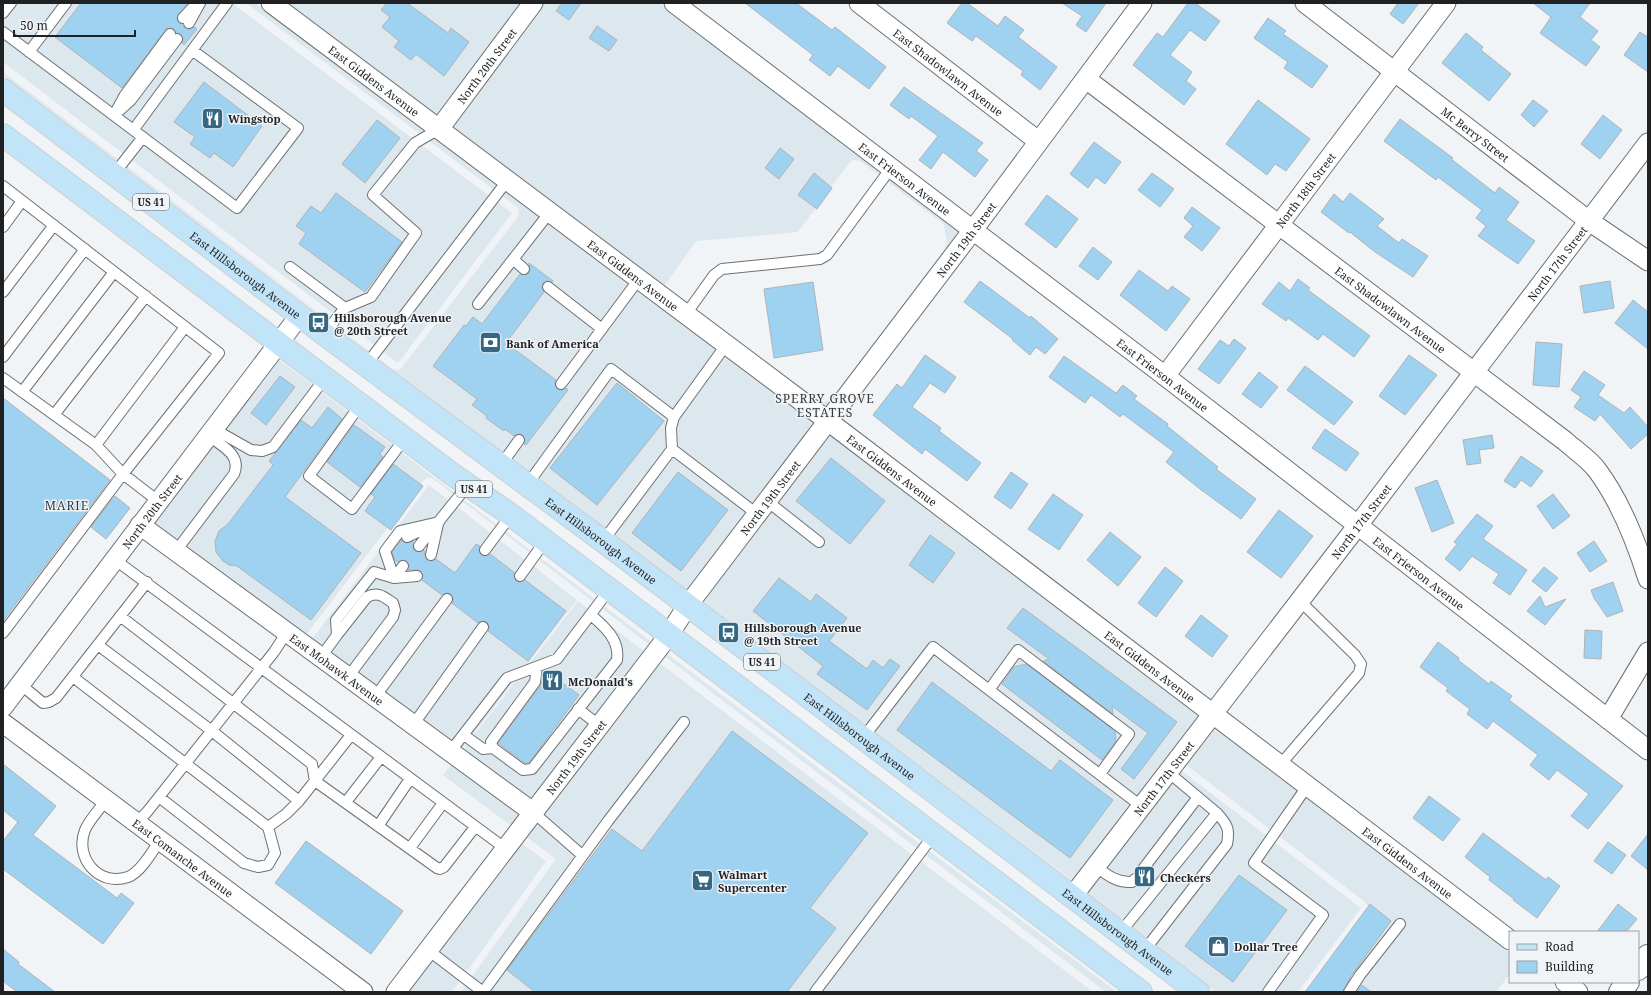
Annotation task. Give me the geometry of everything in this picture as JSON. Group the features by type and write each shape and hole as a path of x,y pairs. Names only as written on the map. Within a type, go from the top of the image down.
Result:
{"main road":[{"name":"East Hillsborough Avenue","path":"3,90 324,334 688,605 1198,992"},
{"name":"US 41","path":"3,135 360,405 511,515 668,636 1141,992"}],"street":[{"name":"East Giddens Avenue","path":"271,3 828,421 1509,939"},
{"name":"North 20th Street","path":"439,129 533,3"},
{"name":"East Frierson Avenue","path":"674,3 1165,376 1648,750"},
{"name":"East Shadowlawn Avenue","path":"859,3 1038,141"},
{"name":"North 19th Street","path":"396,992 668,636 688,605 973,230 1142,3"},
{"name":"Mc Berry Street","path":"1305,3 1589,221 1648,261"},
{"name":"North 18th Street","path":"1165,376 1446,3"},
{"name":"East Shadowlawn Avenue","path":"1086,79 1565,441 1596,469 1619,506 1640,554 1648,579"},
{"name":"North 17th Street","path":"1072,896 1300,601 1648,143"},
{"name":"North 20th Street","path":"3,706 300,315"},
{"name":"East Mohawk Avenue","path":"140,525 534,813"},
{"path":"1608,719 1648,652"},
{"name":"East Comanche Avenue","path":"3,723 363,992"},
{"path":"1639,968 1648,956"},
{"path":"1566,983 1578,992"},
{"path":"1620,992 1627,983"}],"lane":[{"path":"3,13 11,3"},
{"path":"197,3 186,20 200,3"},
{"path":"29,52 62,4"},
{"path":"134,130 192,50 223,4"},
{"path":"3,32 237,208 298,128 192,50"},
{"path":"114,115 125,95 173,37"},
{"path":"324,334 345,308 371,297 416,233 373,195 415,143 439,129"},
{"path":"114,174 143,137"},
{"path":"686,314 714,275 722,269 820,259 827,256 891,168"},
{"path":"366,365 508,181"},
{"path":"3,186 219,353 123,474 3,633"},
{"path":"3,227 22,201"},
{"path":"478,304 550,212"},
{"path":"3,292 54,225"},
{"path":"3,357 85,249"},
{"path":"513,259 524,269"},
{"path":"290,267 345,308"},
{"path":"22,392 114,272"},
{"path":"560,384 639,279"},
{"path":"548,287 602,328"},
{"path":"54,415 146,296"},
{"path":"96,445 185,327"},
{"path":"603,541 672,449 671,428 674,416 726,345"},
{"path":"527,485 611,369 674,416"},
{"path":"3,378 96,445 123,474 158,501"},
{"path":"211,432 251,450 262,451 273,447 325,378"},
{"path":"360,405 309,476 352,509 405,438"},
{"path":"176,551 234,474 237,467 236,461 232,455 211,432"},
{"path":"501,466 519,440"},
{"path":"672,449 819,542"},
{"path":"439,522 419,546 468,485"},
{"path":"485,550 511,515"},
{"path":"394,578 385,551 400,531 439,522"},
{"path":"520,576 545,541"},
{"path":"114,559 506,849"},
{"path":"394,578 404,567 394,578"},
{"path":"337,635 336,620 374,572 394,578"},
{"path":"20,684 43,704 56,698 146,582"},
{"path":"450,752 507,678 557,659 609,590"},
{"path":"321,657 367,597 373,594 381,594 393,603 393,617 348,677"},
{"path":"375,697 447,599"},
{"path":"1280,764 1359,673 1360,664 1355,655 1300,601"},
{"path":"537,667 536,682 491,742 493,748 522,770 532,769 617,660 618,652 614,640 607,628 591,614"},
{"path":"120,616 312,764 315,780 440,869 444,867 475,827"},
{"path":"413,725 483,626"},
{"path":"136,823 212,731 274,652 287,632"},
{"path":"98,645 212,731 299,801"},
{"path":"863,738 933,646 1141,806"},
{"path":"989,690 1018,650 1129,734 1100,774"},
{"path":"72,677 268,827 275,853 268,865 258,868 244,863 159,797"},
{"path":"578,709 600,726"},
{"path":"428,950 483,992 582,855 684,722"},
{"path":"268,827 286,814 299,801 351,734"},
{"path":"464,735 484,750 493,748"},
{"path":"346,802 381,757"},
{"path":"1144,951 1227,844 1229,832 1224,820 1217,813 1168,772"},
{"path":"378,826 410,779"},
{"path":"1268,992 1323,915 1254,863 1308,786"},
{"path":"1095,866 1109,877 1123,883 1132,882 1198,797"},
{"path":"106,800 85,830 82,843 86,862 93,870 102,876 114,879 129,877 139,869 160,840"},
{"path":"410,848 443,803"},
{"path":"534,813 582,855"},
{"path":"1120,933 1217,813"},
{"path":"815,992 933,836"},
{"path":"1349,992 1360,975 1400,924"}],"shaded area":[{"path":"3,3 232,3 512,213 398,363 3,62"},
{"path":"246,3 255,3 816,424 687,592 3,75 3,72 393,369 400,370 517,218 519,213 518,208"},
{"path":"286,3 523,3 438,117"},
{"path":"543,3 659,3 961,232 827,407 827,409 819,403 828,401 832,398 945,249 947,242 944,226 941,222 860,161 853,160 849,163 798,232 697,241 664,286 451,127"},
{"path":"278,359 653,643 651,646 432,478 427,478 423,481 306,635 152,522"},
{"path":"829,434 1201,716 1073,881 701,602"},
{"path":"429,485 577,600 458,754 309,643"},
{"path":"578,601 1093,992 461,992 556,859 443,775"},
{"path":"666,653 1117,992 1106,992 664,656"},
{"path":"1214,726 1509,951 1509,975 1496,992 1307,992 1368,906 1365,902 1185,764"},
{"path":"1178,768 1361,908 1298,992 1215,992 1082,892"},
{"path":"521,843 546,861 452,992 407,992"}],"building":[{"path":"81,3 188,3 178,14 177,20 186,29 194,27 197,29 184,45 182,43 183,39 181,34 176,33 174,29 167,28 122,88 55,37"},
{"path":"387,3 407,3 448,33 451,28 469,42 444,76 416,54 411,60 394,47 399,41 382,27 390,17 381,10"},
{"path":"562,3 581,3 569,20 556,11"},
{"path":"745,3 796,3 832,30 835,27 886,67 869,89 838,66 830,76 809,60 813,55"},
{"path":"962,3 967,3 998,26 1005,16 1024,30 1018,37 1057,67 1040,90 1021,75 1023,71 976,36 972,41 947,23"},
{"path":"1062,3 1106,3 1086,32 1076,25 1082,16"},
{"path":"1188,3 1195,3 1220,21 1205,41 1190,30 1170,55 1192,72 1186,81 1196,89 1184,105 1133,65 1157,33 1163,37"},
{"path":"1398,3 1419,3 1403,24 1390,14"},
{"path":"1533,3 1590,3 1580,17 1598,31 1591,40 1600,47 1586,66 1540,33 1551,17"},
{"path":"1268,18 1286,31 1283,34 1328,66 1312,88 1284,68 1288,62 1254,38"},
{"path":"597,26 617,40 609,51 589,38"},
{"path":"1640,32 1648,37 1648,72 1624,55"},
{"path":"1466,33 1483,47 1481,50 1511,74 1489,101 1442,63"},
{"path":"204,82 262,126 233,167 214,153 210,158 190,144 195,137 174,122"},
{"path":"904,87 983,143 976,151 988,160 975,177 943,152 931,169 919,160 938,136 911,116 909,119 890,105"},
{"path":"1258,100 1310,139 1286,171 1275,164 1267,175 1226,144"},
{"path":"1533,100 1548,111 1534,127 1521,115"},
{"path":"1603,115 1622,130 1600,159 1581,144"},
{"path":"1400,119 1453,158 1451,159 1495,193 1499,187 1519,202 1506,220 1535,241 1518,264 1478,236 1486,226 1476,218 1482,210 1438,177 1436,180 1384,141"},
{"path":"377,120 400,138 365,183 342,164"},
{"path":"1094,142 1121,162 1105,184 1096,177 1088,188 1070,174"},
{"path":"780,148 794,159 779,179 765,168"},
{"path":"814,173 832,188 817,209 798,195"},
{"path":"1152,173 1174,189 1160,207 1138,190"},
{"path":"336,193 402,242 365,292 299,244 306,233 296,226 311,206 321,213"},
{"path":"1350,193 1384,219 1377,226 1399,243 1402,239 1428,256 1413,277 1375,252 1321,212 1334,194 1343,202"},
{"path":"1047,195 1078,219 1056,248 1025,224"},
{"path":"1192,207 1220,228 1202,251 1184,237 1193,226 1184,218"},
{"path":"1093,247 1112,262 1098,280 1079,266"},
{"path":"529,263 553,281 546,281 543,283 542,289 544,292 506,343 556,380 555,384 557,389 561,390 566,388 568,390 526,445 524,444 525,440 523,435 519,434 514,436 505,429 504,431 486,418 487,416 472,405 477,399 433,366 464,325 466,326 473,317 482,324 520,274 526,275 529,273"},
{"path":"1139,270 1168,291 1172,286 1190,299 1166,331 1120,295"},
{"path":"1298,279 1310,288 1308,290 1370,336 1354,357 1323,334 1318,340 1288,318 1286,321 1262,304 1279,282 1290,291"},
{"path":"980,281 1030,318 1031,316 1058,339 1045,354 1036,347 1030,355 1012,340 1013,339 964,302"},
{"path":"1610,281 1614,308 1584,313 1580,286"},
{"path":"813,282 823,350 774,358 764,289"},
{"path":"1633,300 1648,312 1648,349 1615,323"},
{"path":"1234,339 1246,348 1219,384 1198,369 1220,340 1229,346"},
{"path":"1536,342 1562,344 1559,387 1533,385"},
{"path":"925,355 956,377 945,393 930,383 912,407 941,428 939,431 981,463 967,481 925,449 922,454 873,415 897,384 902,388"},
{"path":"1409,355 1437,375 1405,415 1379,396"},
{"path":"1064,356 1116,393 1123,385 1137,396 1134,399 1168,424 1167,426 1218,467 1216,469 1256,499 1241,519 1166,462 1174,452 1123,414 1120,417 1091,395 1085,403 1049,377"},
{"path":"1305,366 1353,402 1334,425 1287,390"},
{"path":"1584,371 1605,385 1598,395 1624,413 1630,407 1648,427 1648,434 1631,449 1600,414 1595,421 1574,407 1581,397 1571,390"},
{"path":"1259,372 1278,387 1261,408 1242,394"},
{"path":"280,376 295,387 266,425 251,413"},
{"path":"617,383 664,421 597,505 550,468"},
{"path":"3,398 110,480 3,621"},
{"path":"328,407 342,419 285,497 361,553 311,620 237,566 229,565 223,561 216,552 215,541 219,531 228,524 273,465 269,461 301,420 312,428"},
{"path":"354,425 385,447 380,454 383,457 360,487 327,462"},
{"path":"1325,429 1359,453 1346,471 1312,448"},
{"path":"1492,435 1494,448 1479,450 1481,463 1467,465 1463,440"},
{"path":"1521,456 1543,471 1531,487 1521,480 1515,488 1504,481"},
{"path":"831,458 885,501 850,544 796,501"},
{"path":"393,464 423,486 391,530 365,511 375,497 371,494"},
{"path":"678,472 728,510 681,571 632,533"},
{"path":"1011,472 1028,484 1011,509 994,497"},
{"path":"1437,480 1454,523 1432,532 1415,488"},
{"path":"1053,494 1083,515 1059,550 1028,529"},
{"path":"1553,494 1570,516 1553,529 1537,506"},
{"path":"115,496 130,508 106,539 91,527"},
{"path":"1279,510 1313,536 1281,578 1247,552"},
{"path":"1477,514 1493,526 1483,539 1527,570 1510,595 1493,583 1499,574 1472,556 1460,571 1445,559 1457,544 1454,542"},
{"path":"1110,532 1141,557 1118,586 1087,560"},
{"path":"930,535 955,553 933,583 909,565"},
{"path":"401,540 406,543 413,541 413,548 415,551 421,552 424,550 427,560 433,561 436,559 455,573 476,544 480,546 479,550 481,555 485,556 490,554 515,573 514,576 516,581 520,582 525,580 566,611 528,661 488,631 489,627 487,622 483,621 478,623 452,603 453,599 451,594 447,593 442,595 422,580 423,575 420,570 408,570 409,566 407,561 403,560 398,562 395,560 392,552"},
{"path":"1594,541 1607,561 1590,572 1577,553"},
{"path":"1165,567 1183,581 1156,617 1138,603"},
{"path":"1544,567 1558,578 1546,592 1532,581"},
{"path":"779,578 811,602 816,594 847,618 829,641 867,669 873,660 883,668 890,659 900,666 867,710 817,674 823,666 753,611"},
{"path":"1613,582 1623,611 1607,617 1594,598 1591,590"},
{"path":"1540,596 1545,607 1566,599 1545,625 1527,611"},
{"path":"1023,608 1177,722 1134,779 1121,769 1148,733 1112,706 1113,714 1043,661 1049,659 1007,628"},
{"path":"1201,615 1228,636 1212,657 1185,636"},
{"path":"1585,630 1602,631 1601,659 1584,658"},
{"path":"1438,642 1489,684 1491,681 1512,696 1509,700 1623,786 1588,829 1571,816 1589,794 1557,770 1549,780 1530,765 1538,755 1493,721 1487,729 1467,714 1470,709 1446,691 1448,688 1420,667"},
{"path":"1026,664 1115,731 1116,741 1102,760 1002,684 1014,667"},
{"path":"548,672 579,695 529,763 525,763 498,743 540,686"},
{"path":"932,682 1051,771 1060,760 1113,800 1070,858 897,730"},
{"name":"Walmart Supercenter","path":"732,731 868,833 810,908 836,928 787,992 535,992 507,970 612,829 642,851"},
{"path":"3,764 56,806 33,835 117,898 121,893 134,903 103,944 3,869 3,841 18,822 3,810"},
{"path":"1429,796 1460,819 1443,841 1413,818"},
{"path":"1483,833 1546,880 1548,877 1560,886 1537,918 1489,880 1490,877 1465,857"},
{"path":"1648,834 1648,870 1631,856"},
{"path":"306,841 403,911 371,954 275,883"},
{"path":"1608,842 1626,855 1612,874 1594,861"},
{"path":"1239,875 1287,910 1233,982 1185,946"},
{"path":"1370,904 1391,921 1351,976 1343,992 1305,992"},
{"path":"1618,904 1637,919 1627,931 1598,931"},
{"path":"3,949 19,962 18,964 55,992 17,992 3,981"},
{"path":"1362,985 1371,992 1357,992"}],"place":[{"name":"Wingstop","path":"213,118"},
{"name":"Hillsborough Avenue @ 20th Street","path":"318,323"},
{"name":"Bank of America","path":"490,343"},
{"name":"Hillsborough Avenue @ 19th Street","path":"728,633"},
{"name":"McDonald's","path":"552,681"},
{"name":"Checkers","path":"1145,877"},
{"name":"Walmart Supercenter","path":"703,880"},
{"name":"Dollar Tree","path":"1218,946"}],"district":[{"name":"SPERRY GROVE ESTATES","path":"825,405"},
{"name":"MARIE","path":"67,505"}]}
